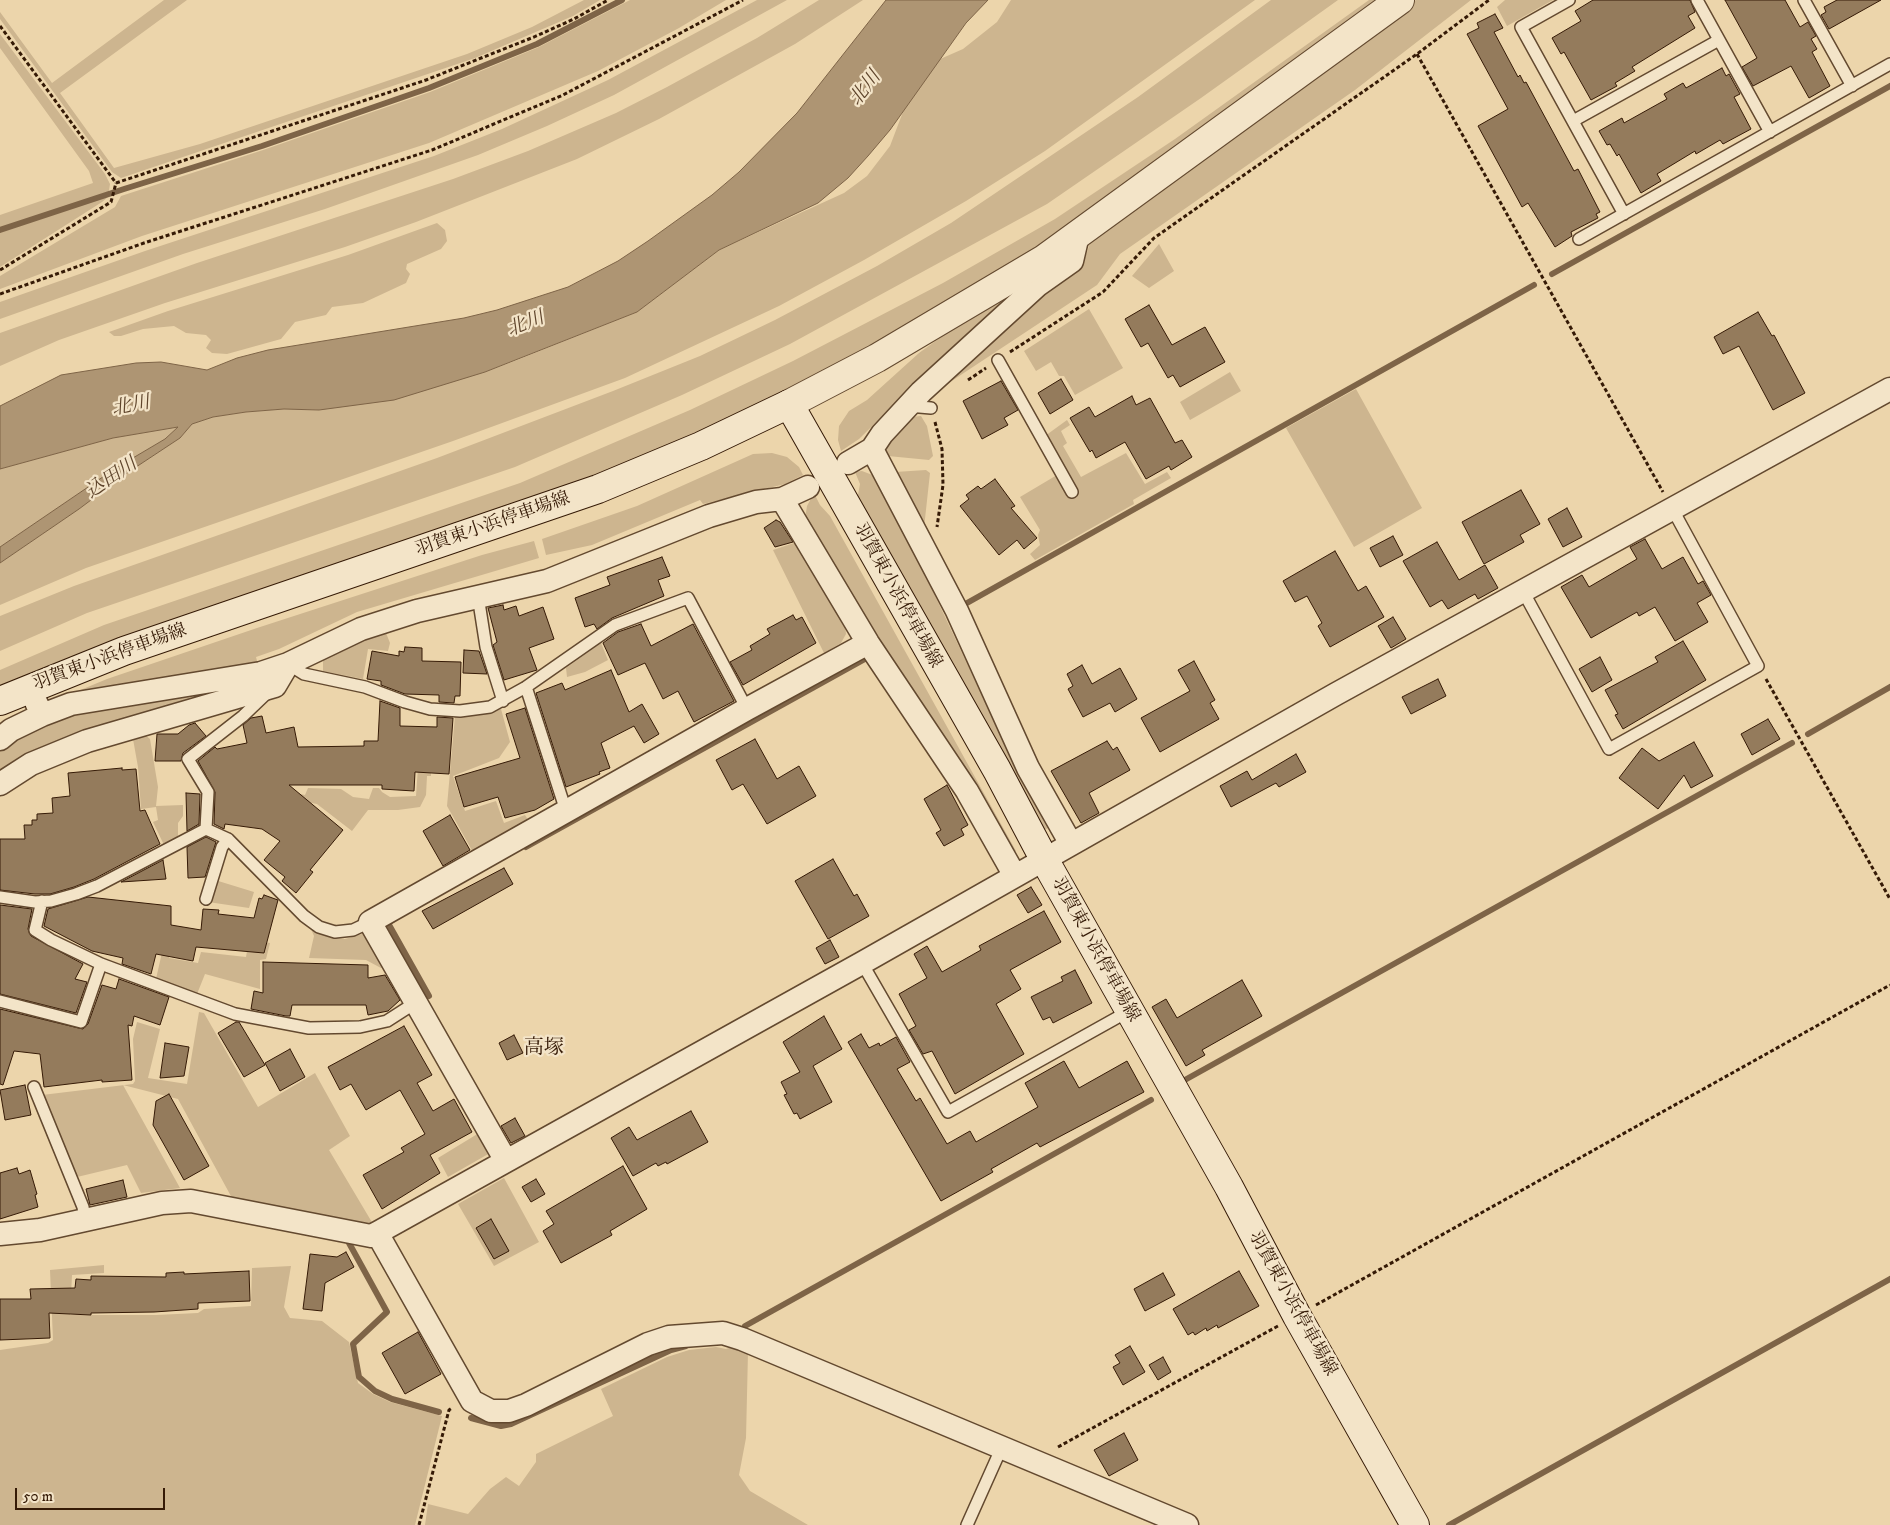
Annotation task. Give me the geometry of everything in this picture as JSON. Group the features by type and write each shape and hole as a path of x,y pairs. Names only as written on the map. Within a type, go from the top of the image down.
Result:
{"main road":[{"path":"789,404 877,358 1044,259 1400,0"},
{"name":"羽賀東小浜停車場線","path":"0,701 30,687 124,651 557,504 648,469 789,404 997,770 1044,859 1229,1187 1297,1316 1415,1525"}],"street":[{"path":"848,463 872,449 908,406 1038,285 1072,261 1078,236"},
{"path":"0,1234 40,1230 162,1203 191,1201 371,1236 377,1234 862,963 1328,699 1524,593 1890,389"},
{"path":"872,449 929,554 957,611 1028,768 1071,844"},
{"path":"0,739 11,730 71,704 261,673 288,664 362,629 417,611 547,581 709,516 756,502 782,499 808,487"},
{"path":"782,499 868,643 967,791 1015,876"},
{"path":"506,1161 370,922 747,708 868,643"},
{"path":"0,784 31,764 87,741 275,686 288,664"},
{"path":"30,687 42,715"},
{"path":"377,1234 472,1402 491,1411 509,1411 526,1405 648,1344 669,1337 723,1333 742,1339 1037,1464 1153,1518 1187,1525"}],"lane":[{"path":"1569,0 1521,27 1624,214"},
{"path":"1697,0 1770,132"},
{"path":"1804,0 1852,86"},
{"path":"1573,121 1719,40"},
{"path":"1579,239 1890,64"},
{"path":"998,360 1072,492"},
{"path":"908,406 931,408"},
{"path":"1524,593 1609,750 1758,666 1673,510"},
{"path":"478,596 486,647 502,701"},
{"path":"288,664 304,674 366,688 404,702 430,708 460,711 490,707 526,687 615,625 688,598 747,708"},
{"path":"206,829 208,792 188,759 243,716 275,686"},
{"path":"526,687 566,811"},
{"path":"206,829 228,839 304,916 319,927 335,932 353,930 370,922"},
{"path":"0,897 42,901 76,894 97,886 206,829"},
{"path":"206,899 222,847 228,839"},
{"path":"42,901 36,930 51,940 101,964 236,1014 309,1028 375,1025 397,1016 415,1003"},
{"path":"862,963 948,1112 1129,1011"},
{"path":"0,1001 81,1022 101,964"},
{"path":"34,1087 83,1207 85,1219"},
{"path":"967,1525 1001,1449"}],"path":[{"path":"116,183 426,80 550,30 608,0"},
{"path":"0,294 144,243 432,150 563,95 744,0"},
{"path":"964,382 1103,292 1162,233 1417,54 1489,0"},
{"path":"0,26 116,183"},
{"path":"1417,54 1673,510"},
{"path":"0,270 112,199 116,183"},
{"path":"929,554 937,528 943,485 942,449 931,408"},
{"path":"1758,666 1890,899"},
{"path":"1037,1464 1045,1454 1297,1316 1890,985"},
{"path":"419,1525 449,1410 472,1402"}],"shaded area":[{"path":"164,0 187,0 60,93 114,168 200,144 467,54 532,27 584,0 600,0 573,16 475,58 121,178 112,172 0,19 0,12 52,83"},
{"path":"630,0 726,0 679,28 598,71 429,143 142,236 0,289 0,276 115,207 121,196 263,150 430,92 539,47"},
{"path":"757,0 787,0 614,95 547,126 478,155 325,209 183,254 0,319 0,302 145,251 434,156 502,129 608,80"},
{"path":"819,0 863,0 795,44 659,119 577,159 416,222 345,247 165,303 59,340 0,366 0,333 197,263 453,179 528,151 616,113 667,87 757,38"},
{"path":"1011,0 1255,0 1045,151 966,201 864,260 779,306 625,378 453,441 86,568 0,605 0,563 180,438 192,424 213,417 246,412 284,409 319,410 485,372 637,312 719,250 844,193 867,176 890,146 906,104 938,60 963,49 997,22"},
{"path":"1271,0 1338,0 1201,98 1047,204 790,344 682,395 515,467 87,613 0,651 0,616 74,586 437,458 613,391 700,356 775,320 877,266 951,223 1138,97"},
{"path":"1369,0 1388,0 1059,234 864,350 794,387 679,441 585,480 0,688 0,670 104,625 520,483 690,410 793,361 943,283 1055,219 1175,139"},
{"path":"1416,0 1471,0 1355,90 1120,254 1097,285 932,394 1044,292 1082,267 1092,237"},
{"path":"1505,0 1553,0 1507,26 1497,7"},
{"path":"0,34 105,174 110,184 108,197 102,202 0,267 0,215 93,183 89,171 0,48"},
{"path":"437,223 445,230 447,241 441,249 407,264 406,269 410,274 406,283 363,303 332,307 326,315 295,322 281,339 227,354 212,353 206,348 211,340 206,335 186,333 174,326 143,329 121,336 114,336 109,332 168,311 348,255"},
{"path":"1159,244 1174,271 1149,288 1132,276"},
{"path":"1032,279 913,386 859,439 841,451 838,440 839,426 849,411 867,400 919,353 966,319"},
{"path":"1089,309 1123,368 1075,395 1064,376 1059,376 1051,362 1036,371 1024,351"},
{"path":"1230,372 1241,391 1190,420 1180,402"},
{"path":"1356,389 1422,508 1354,547 1286,428"},
{"path":"921,416 927,426 933,456 929,460 888,456 885,450 892,438 912,417"},
{"path":"1067,420 1070,425 1061,431 1067,443 1063,446 1081,477 1126,453 1145,484 1167,472 1171,478 1133,500 1134,504 1035,560 1030,554 1040,545 1038,535 1040,530 1020,497 1057,475 1045,436"},
{"path":"179,426 165,439 116,468 0,547 0,469 113,438"},
{"path":"772,453 787,457 799,467 803,475 785,484 703,504 700,500 592,545 546,555 542,539 637,506 753,454"},
{"path":"926,470 930,473 924,528 895,472"},
{"path":"862,471 875,476 882,483 1019,774 1048,828 1039,833 857,500 860,484 855,472"},
{"path":"814,493 820,505 830,516 1016,851 1013,852 972,778 870,627 805,519 807,506"},
{"path":"534,541 539,558 357,612 279,649 256,657 258,665 66,696 107,679 257,628 482,555"},
{"path":"797,542 845,624 846,634 841,643 824,653 773,550"},
{"path":"386,633 390,643 388,651 368,649 363,679 323,671 323,658 365,639"},
{"path":"601,643 608,660 585,672 567,677 566,668"},
{"path":"260,682 0,772 0,750 17,736 69,714"},
{"path":"501,709 510,742 499,758 453,776 465,811 496,801 504,823 525,815 530,823 474,854 447,806 455,716 482,715"},
{"path":"145,735 150,739 158,787 156,806 183,805 183,816 178,823 178,837 164,845 153,822 158,820 156,807 141,809 138,767 133,739"},
{"path":"431,759 431,776 427,776 426,795 420,807 398,810 368,810 352,831 317,804 306,802 292,792 305,795 308,788 341,789 353,797 369,799 373,788 379,788 390,797 416,796 418,767"},
{"path":"215,880 254,892 249,908 208,902"},
{"path":"311,929 333,938 345,939 362,934 368,935 385,967 381,968 366,960 309,958 314,936"},
{"path":"249,939 270,943 266,959 260,960 260,989 205,974 197,994 156,979 163,948 170,951 169,958 198,963 201,952 246,957"},
{"path":"199,1012 204,1013 258,1107 315,1073 350,1136 329,1150 373,1224 369,1225 232,1198 178,1099 124,1085 133,1084 135,1081 133,1039 137,1022 160,1029 148,1078 187,1084"},
{"path":"123,1085 180,1188 141,1193 127,1165 77,1177 42,1095"},
{"path":"479,1133 490,1153 448,1177 438,1158"},
{"path":"504,1178 539,1242 494,1266 458,1204"},
{"path":"104,1265 104,1273 72,1275 70,1315 198,1313 204,1309 251,1306 252,1268 291,1266 284,1307 290,1318 322,1321 349,1342 358,1383 373,1394 390,1402 442,1416 415,1525 0,1525 0,1350 48,1343 53,1340 50,1270"},
{"path":"734,1346 748,1352 746,1438 739,1475 750,1491 808,1525 425,1525 428,1504 468,1514 490,1489 506,1477 519,1486 536,1462 536,1454 613,1416 601,1389 667,1357 689,1350 716,1347 726,1349"}],"water":[{"path":"886,0 988,0 966,23 890,130 848,178 818,203 719,250 637,312 485,372 394,400 319,410 284,409 246,412 213,417 192,424 180,438 0,563 0,547 116,468 165,439 178,427 113,438 0,469 0,406 61,375 136,363 161,362 207,370 237,358 268,350 464,318 497,310 568,287 618,261 648,241 712,195 739,172 797,113"}],"building":[{"path":"1593,0 1690,0 1695,12 1688,16 1695,28 1632,67 1635,71 1615,83 1617,86 1591,100 1564,52 1561,54 1552,38 1581,21 1575,11"},
{"path":"1725,0 1785,0 1800,27 1808,22 1816,36 1811,39 1817,49 1812,52 1830,86 1809,98 1791,66 1753,86 1742,67 1757,58"},
{"path":"1837,0 1881,0 1829,29 1821,15 1826,12 1824,7"},
{"path":"1495,14 1503,28 1494,32 1518,77 1520,75 1524,83 1526,82 1574,171 1578,169 1600,212 1596,214 1598,218 1571,232 1572,236 1555,247 1528,203 1522,207 1478,126 1508,109 1467,34 1479,28 1477,23"},
{"path":"1722,68 1726,76 1729,74 1740,94 1734,97 1751,129 1723,144 1720,140 1696,154 1695,151 1657,174 1661,181 1641,193 1619,154 1617,156 1610,144 1607,145 1599,131 1622,118 1624,123 1667,99 1664,94 1683,83 1686,88"},
{"path":"1149,305 1172,345 1205,327 1225,362 1180,387 1173,375 1168,378 1148,343 1141,347 1125,319"},
{"path":"1758,312 1772,336 1774,335 1805,393 1773,410 1739,346 1723,354 1714,337"},
{"path":"1061,379 1073,400 1050,414 1038,393"},
{"path":"1001,381 1018,410 1004,418 1008,425 982,439 963,401"},
{"path":"1132,396 1136,405 1150,398 1175,443 1182,440 1192,457 1171,470 1169,466 1146,479 1125,442 1096,458 1092,450 1090,452 1070,418 1089,407 1095,417"},
{"path":"995,479 1015,506 1011,508 1037,538 1024,549 1017,540 999,555 960,506 969,499 966,495 978,486 981,489"},
{"path":"1521,490 1540,524 1520,535 1524,542 1484,564 1462,522"},
{"path":"1567,508 1582,537 1563,547 1548,519"},
{"path":"776,520 780,522 793,542 775,547 764,528"},
{"path":"1393,536 1403,555 1380,567 1370,548"},
{"path":"1645,539 1662,569 1683,557 1698,584 1703,581 1711,595 1697,603 1708,622 1675,641 1655,607 1639,616 1637,612 1591,638 1561,587 1582,575 1589,587 1637,559 1630,547"},
{"path":"1437,542 1459,580 1485,565 1498,588 1478,599 1475,594 1448,609 1442,600 1430,607 1403,561"},
{"path":"1335,551 1358,591 1366,586 1384,617 1330,647 1318,626 1322,623 1307,596 1295,602 1283,581"},
{"path":"662,557 670,576 658,580 664,596 612,618 597,629 594,624 585,627 575,598 610,585 607,577"},
{"path":"503,605 504,610 516,606 519,616 543,607 554,639 529,648 537,670 504,680 493,645 497,642 488,608"},
{"path":"793,615 796,620 802,617 816,643 743,685 730,662 752,650 750,646 770,634 767,629"},
{"path":"1393,617 1406,639 1391,648 1378,626"},
{"path":"641,624 651,646 693,624 734,701 694,722 678,691 663,699 645,663 618,675 603,643 618,632"},
{"path":"1683,641 1706,680 1623,729 1615,715 1618,714 1605,690 1658,662 1655,657"},
{"path":"405,647 422,648 422,661 461,662 460,696 455,696 454,703 439,702 439,695 405,694 381,685 381,681 367,679 372,651 399,656 399,651 404,652"},
{"path":"464,650 479,651 487,674 463,673"},
{"path":"1600,657 1612,680 1592,692 1579,669"},
{"path":"1194,661 1215,700 1210,703 1219,719 1160,752 1141,718 1190,691 1178,670"},
{"path":"1082,665 1092,684 1120,668 1137,699 1115,712 1110,703 1083,717 1068,689 1073,686 1067,674"},
{"path":"611,670 629,712 642,704 659,734 644,743 634,726 601,743 610,768 599,772 600,774 566,787 536,693 562,683 565,690"},
{"path":"1438,679 1446,696 1411,714 1402,697"},
{"path":"380,701 400,708 400,726 437,727 437,717 453,718 449,774 415,772 414,791 382,789 382,785 289,785 343,830 310,870 313,872 296,893 282,881 285,877 264,860 280,841 262,829 225,824 224,829 214,824 215,792 198,761 215,747 217,749 247,743 243,725 251,718 262,716 266,733 294,727 298,747 364,746 364,741 378,741"},
{"path":"525,708 554,799 535,810 505,818 498,797 464,807 455,777 520,758 506,714"},
{"path":"1768,719 1780,739 1752,755 1741,734"},
{"path":"195,723 206,736 183,753 181,761 155,761 157,734 178,734 189,725"},
{"path":"755,739 777,779 799,766 816,796 767,824 743,784 732,790 716,760"},
{"path":"1107,741 1113,750 1117,747 1130,770 1089,793 1099,813 1081,823 1051,771"},
{"path":"1694,742 1713,776 1691,788 1684,775 1658,809 1619,778 1642,748 1659,761"},
{"path":"1296,754 1306,772 1279,787 1276,783 1231,807 1220,786 1247,771 1252,780"},
{"path":"122,768 122,770 136,769 140,811 145,810 160,844 94,879 50,894 0,890 0,839 25,839 24,825 32,825 32,820 37,820 37,814 53,813 52,798 70,796 68,773"},
{"path":"947,785 968,825 961,829 964,835 944,846 936,833 941,830 924,799"},
{"path":"186,793 200,794 199,824 187,831"},
{"path":"450,815 470,850 443,866 423,831"},
{"path":"206,837 216,842 205,877 188,878 187,847"},
{"path":"833,859 854,896 857,894 869,916 828,939 795,881"},
{"path":"163,860 166,879 121,882"},
{"path":"504,868 513,884 433,929 422,911"},
{"path":"1031,887 1042,905 1028,913 1017,895"},
{"path":"264,895 278,900 264,953 196,947 193,961 156,954 151,974 122,964 123,958 92,951 44,926 48,909 88,897 171,906 171,925 201,930 203,909 219,910 218,914 254,918 259,898 262,899"},
{"path":"0,905 32,909 28,929 31,936 83,964 75,979 87,982 76,1013 0,994"},
{"path":"1044,911 1061,942 1010,970 1021,989 996,1004 1024,1054 955,1094 932,1051 923,1054 909,1030 916,1026 899,994 927,978 914,954 927,946 942,972 981,950 979,946"},
{"path":"830,940 839,957 825,964 816,948"},
{"path":"263,962 368,965 368,978 385,975 400,1000 388,1011 368,1015 366,1005 292,1005 290,1016 251,1009 254,991 263,993"},
{"path":"1075,970 1092,1003 1053,1023 1050,1017 1043,1020 1031,997 1063,981 1061,977"},
{"path":"119,979 169,997 160,1025 134,1016 132,1026 128,1025 132,1080 102,1082 102,1080 44,1087 40,1054 14,1051 3,1085 0,1084 0,1009 83,1029 88,1024 102,985 116,989"},
{"path":"1242,980 1262,1016 1202,1050 1205,1055 1186,1066 1152,1007 1166,999 1177,1018"},
{"path":"824,1016 842,1049 813,1066 832,1102 800,1119 797,1113 794,1114 784,1095 787,1094 781,1082 800,1072 783,1042"},
{"path":"239,1022 265,1065 244,1077 218,1033"},
{"path":"404,1026 432,1075 417,1083 433,1111 454,1099 472,1132 430,1155 440,1173 382,1209 363,1175 404,1152 401,1148 425,1134 400,1090 366,1110 351,1084 340,1090 328,1067"},
{"path":"861,1034 869,1048 879,1043 880,1046 896,1037 910,1062 897,1069 916,1101 920,1098 947,1144 970,1131 976,1142 1038,1107 1025,1083 1064,1061 1079,1088 1127,1061 1144,1092 1040,1147 1037,1143 991,1169 993,1172 941,1201 848,1042"},
{"path":"514,1035 523,1053 507,1060 499,1043"},
{"path":"165,1043 189,1047 184,1076 160,1078"},
{"path":"290,1049 305,1077 280,1091 265,1063"},
{"path":"25,1085 31,1115 5,1120 0,1090"},
{"path":"169,1094 209,1166 184,1180 153,1125 156,1101"},
{"path":"691,1111 708,1142 667,1164 666,1162 658,1166 656,1163 633,1176 611,1138 629,1127 637,1140"},
{"path":"515,1118 525,1136 511,1143 501,1126"},
{"path":"623,1166 647,1209 610,1231 612,1235 561,1263 543,1231 554,1224 546,1211"},
{"path":"17,1168 19,1174 30,1170 37,1194 35,1195 38,1207 0,1219 0,1173"},
{"path":"536,1179 545,1194 531,1202 522,1187"},
{"path":"123,1180 127,1197 90,1205 86,1189"},
{"path":"491,1219 509,1251 494,1259 476,1228"},
{"path":"346,1252 354,1267 325,1283 322,1311 303,1309 310,1254 337,1257"},
{"path":"249,1271 250,1301 198,1303 198,1309 154,1312 91,1313 91,1315 49,1313 50,1338 0,1340 0,1299 31,1299 30,1289 75,1288 76,1279 91,1280 91,1276 166,1277 166,1273"},
{"path":"1239,1271 1259,1306 1218,1328 1217,1325 1207,1331 1206,1328 1195,1335 1193,1332 1188,1335 1173,1309"},
{"path":"1163,1273 1175,1295 1145,1311 1134,1289"},
{"path":"418,1332 441,1374 405,1394 382,1353"},
{"path":"1130,1346 1145,1372 1123,1385 1113,1367 1120,1363 1115,1355"},
{"path":"1163,1357 1171,1372 1158,1380 1149,1365"},
{"path":"1124,1433 1138,1460 1109,1476 1094,1450"}],"waterway":[{"path":"0,230 262,146 429,88 537,44 622,0"},
{"path":"1552,274 1890,86"},
{"path":"967,603 1534,285"},
{"path":"526,847 865,659"},
{"path":"1808,734 1890,687"},
{"path":"1183,1081 1792,743"},
{"path":"394,919 388,923 429,996"},
{"path":"745,1326 1151,1100"},
{"path":"349,1243 387,1312 353,1344 359,1377 375,1391 392,1399 439,1412"},
{"path":"1449,1525 1890,1279"},
{"path":"471,1418 501,1426 511,1424 671,1350 686,1346"}],"district":[{"name":"高塚","path":"544,1049"}],"water label":[{"name":"北川","path":"866,89"},
{"name":"北川","path":"526,325"},
{"name":"北川","path":"131,407"},
{"name":"込田川","path":"112,479"}]}
